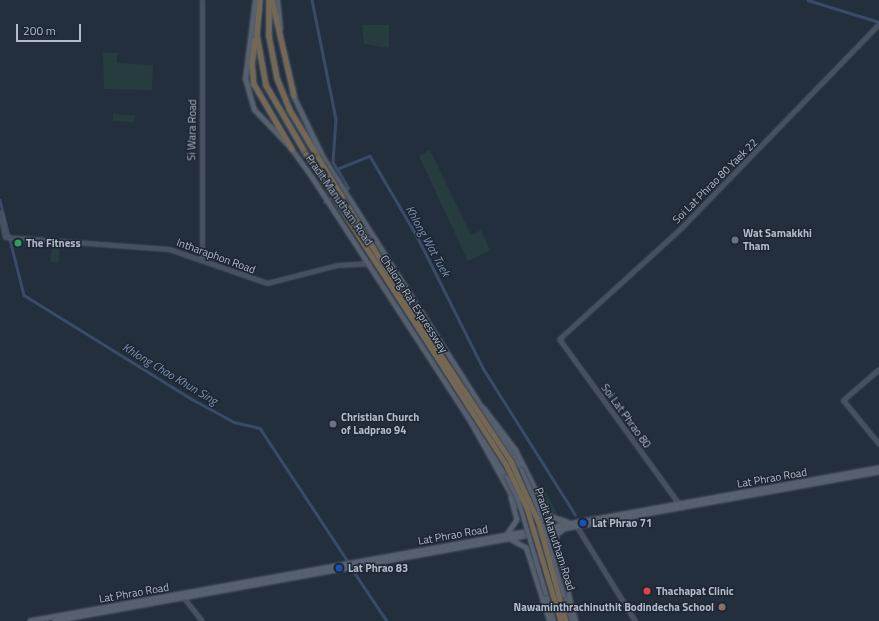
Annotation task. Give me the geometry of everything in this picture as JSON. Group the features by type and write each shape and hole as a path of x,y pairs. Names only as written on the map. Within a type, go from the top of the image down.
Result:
{"highway":[{"name":"Chalong Rat Expressway","path":"260,0 257,34 266,85 306,154 512,474 527,508 561,621"},
{"name":"Chalong Rat Expressway","path":"269,0 270,36 277,78 290,110 410,308 511,461 539,524 566,621"},
{"path":"272,0 294,95"},
{"path":"257,34 252,63 254,84 292,149"}],"main road":[{"name":"Pradit Manutham Road","path":"256,0 247,70 248,91 262,120 292,149 348,230 507,477 518,501 554,621"},
{"name":"Pradit Manutham Road","path":"278,0 294,95 306,127 373,238 522,470 538,507 572,621"},
{"path":"348,230 358,230 362,220"},
{"path":"373,238 366,232 359,241 373,268"},
{"path":"478,402 510,440 533,482 549,516 572,522"},
{"path":"462,405 507,488 517,504 526,509 538,499 533,482"},
{"name":"Lat Phrao Road","path":"160,600 184,598 539,534 879,468"},
{"name":"Lat Phrao Road","path":"30,621 62,618 572,522 879,472"},
{"path":"506,534 514,529 517,520 507,488"},
{"path":"538,528 539,534"},
{"path":"571,528 556,537 561,566 576,621"},
{"path":"530,530 531,535"},
{"path":"505,540 524,545 550,621"},
{"path":"534,572 537,557 544,553 551,554 561,566"},
{"name":"Lat Phrao Road","path":"55,621 62,618"}],"street":[{"name":"Si Wara Road","path":"202,0 202,260"},
{"name":"Soi Lat Phrao 80 Yaek 22","path":"559,339 682,227 879,24"},
{"name":"Intharaphon Road","path":"0,212 6,236 169,249 271,284 337,265 370,263"},
{"name":"Soi Lat Phrao 80","path":"559,339 679,504"},
{"path":"879,368 843,400 879,444"},
{"path":"577,527 635,621"},
{"path":"184,598 202,621"}],"green space":[{"path":"362,25 389,25 389,48 364,44"},
{"path":"103,52 117,53 117,63 153,65 152,90 104,89"},
{"path":"113,114 135,115 135,122 113,121"},
{"path":"430,150 471,235 481,230 490,250 468,261 419,156"},
{"path":"53,239 61,240 58,263 50,262"},
{"path":"541,486 546,493 560,519 549,513"}],"waterway":[{"name":"Khlong Wat Tuek","path":"312,0 336,119 333,162 337,169 370,156 417,236 483,368 575,514"},
{"path":"808,0 879,22"},
{"path":"324,202 348,188 337,169"},
{"name":"Khlong Chao Khun Sing","path":"0,200 24,295 192,399 234,422 260,428 347,560"},
{"name":"Khlong Chao Khun Sing","path":"352,569 387,621"}],"railway":[{"path":"45,621 879,470"}],"place":[{"name":"Wat Samakkhi Tham","path":"735,240"},
{"name":"The Fitness","path":"18,243"},
{"name":"Christian Church of Ladprao 94","path":"333,424"},
{"name":"Lat Phrao 71","path":"583,523"},
{"name":"Lat Phrao 83","path":"339,568"},
{"name":"Thachapat Clinic","path":"647,591"},
{"name":"Nawaminthrachinuthit Bodindecha School","path":"722,607"}]}
